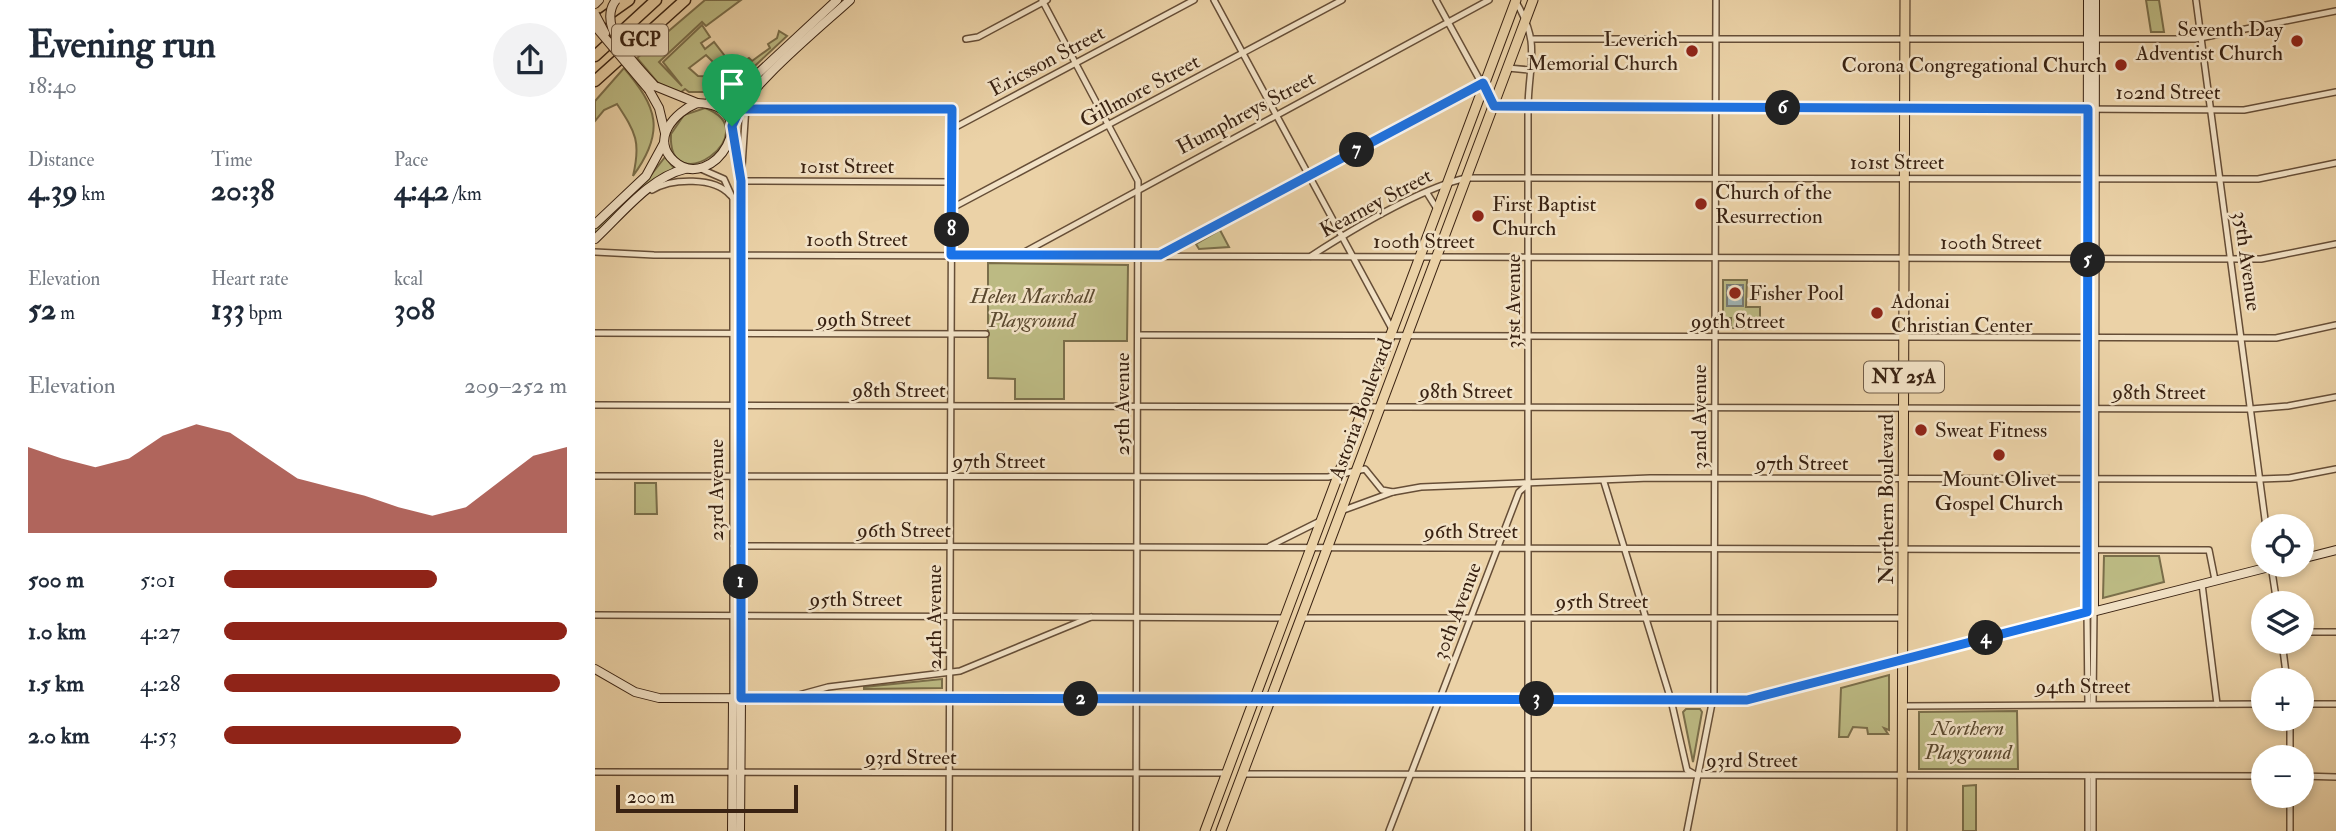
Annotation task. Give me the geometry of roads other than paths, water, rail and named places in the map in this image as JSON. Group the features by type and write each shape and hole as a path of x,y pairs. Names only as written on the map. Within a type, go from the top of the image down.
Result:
{"highway":[{"path":"595,25 629,0"},
{"name":"GCP","path":"595,56 656,0"},
{"name":"GCP","path":"595,81 685,0"}],"main road":[{"name":"Astoria Boulevard","path":"1221,831 1437,257 1483,83 1515,0"},
{"name":"Astoria Boulevard","path":"1205,831 1363,406 1393,333 1437,209 1457,180 1494,106 1528,22 1533,0"},
{"name":"Northern Boulevard","path":"1902,831 1905,0"}],"street":[{"path":"595,4 599,0"},
{"path":"595,224 646,176 664,144 665,133 652,88 609,32 607,15 616,0"},
{"path":"595,25 652,88 697,103 708,103 751,80 837,0"},
{"path":"699,168 712,162 724,151 744,107 850,0"},
{"name":"Ericsson Street","path":"952,130 1194,0"},
{"path":"1214,0 1393,333"},
{"name":"Gillmore Street","path":"952,208 1342,0"},
{"path":"1436,0 1494,106"},
{"name":"Humphreys Street","path":"1019,255 1489,0"},
{"name":"31st Avenue","path":"1515,0 1528,22 1533,39 1528,107 1528,831"},
{"name":"32nd Avenue","path":"1687,831 1712,700 1716,0"},
{"path":"2088,0 2092,39"},
{"path":"2091,703 2091,178 2092,39 2095,0"},
{"name":"35th Avenue","path":"2196,0 2264,514"},
{"path":"966,39 978,37 1044,1"},
{"name":"25th Avenue","path":"1044,1 1138,181 1136,831"},
{"path":"1533,39 2200,38 2336,11"},
{"path":"595,14 617,52"},
{"path":"1508,68 1530,70"},
{"path":"1160,255 1483,83"},
{"name":"102nd Street","path":"1494,106 2243,110 2336,92"},
{"path":"665,133 677,115 697,103"},
{"path":"708,103 725,114 732,129"},
{"name":"24th Avenue","path":"744,107 952,109 949,831"},
{"name":"23rd Avenue","path":"737,698 733,615 733,476 744,107"},
{"name":"23rd Avenue","path":"732,129 741,181"},
{"path":"664,144 675,162 688,168"},
{"name":"101st Street","path":"1457,180 1529,177 2258,179 2336,163"},
{"path":"595,239 669,175 688,168 699,168 724,179 733,199"},
{"name":"Kearney Street","path":"1311,256 1342,235 1457,180"},
{"name":"101st Street","path":"741,181 952,182"},
{"path":"641,198 669,183 711,183 723,187 733,199"},
{"path":"1427,193 1437,209"},
{"name":"23rd Avenue","path":"732,831 741,615 741,405 733,199"},
{"path":"1186,241 1189,256"},
{"name":"100th Street","path":"595,252 734,255 2261,259 2336,244"},
{"name":"99th Street","path":"1138,335 1393,333 1529,336 2276,338 2336,325"},
{"name":"99th Street","path":"595,333 986,334"},
{"name":"98th Street","path":"595,405 2251,409 2288,406 2336,397"},
{"path":"1356,470 1365,469 1382,489 1393,492"},
{"name":"97th Street","path":"1342,511 1393,492 1421,487 1604,482 1650,478 2260,480 2289,478 2336,469"},
{"name":"97th Street","path":"595,476 1137,477 1338,475 1356,470"},
{"path":"1604,482 1671,700 1688,770 1697,775"},
{"name":"30th Avenue","path":"1389,831 1519,492 1528,484"},
{"path":"1267,547 1320,521"},
{"name":"96th Street","path":"733,546 2209,550 2215,580"},
{"path":"2314,556 2336,550"},
{"path":"595,668 631,690 651,697 1747,700 2251,571"},
{"path":"2202,584 2217,704"},
{"name":"95th Street","path":"595,615 1284,618"},
{"path":"789,698 828,687 960,671 1093,616"},
{"name":"95th Street","path":"1301,618 1903,618"},
{"path":"2314,632 2336,632"},
{"name":"94th Street","path":"1903,706 2251,704"},
{"path":"2314,704 2336,704"},
{"name":"93rd Street","path":"595,772 1226,773"},
{"name":"23rd Avenue","path":"736,773 740,831"},
{"name":"93rd Street","path":"1242,774 2251,776"},
{"path":"2088,831 2091,776"},
{"path":"2091,776 2093,831"},
{"path":"2314,776 2336,776"},
{"path":"2290,808 2290,831"}],"place":[{"name":"Seventh Day Adventist Church","path":"2297,41"},
{"name":"Leverich Memorial Church","path":"1692,51"},
{"name":"Corona Congregational Church","path":"2121,65"},
{"name":"Church of the Resurrection","path":"1701,204"},
{"name":"First Baptist Church","path":"1478,216"},
{"name":"Fisher Pool","path":"1735,293"},
{"name":"Adonai Christian Center","path":"1877,313"},
{"name":"Sweat Fitness","path":"1921,430"},
{"name":"Mount Olivet Gospel Church","path":"1999,455"}],"park label":[{"name":"Helen Marshall Playground","path":"1032,308"},
{"name":"Northern Playground","path":"1968,740"}]}
